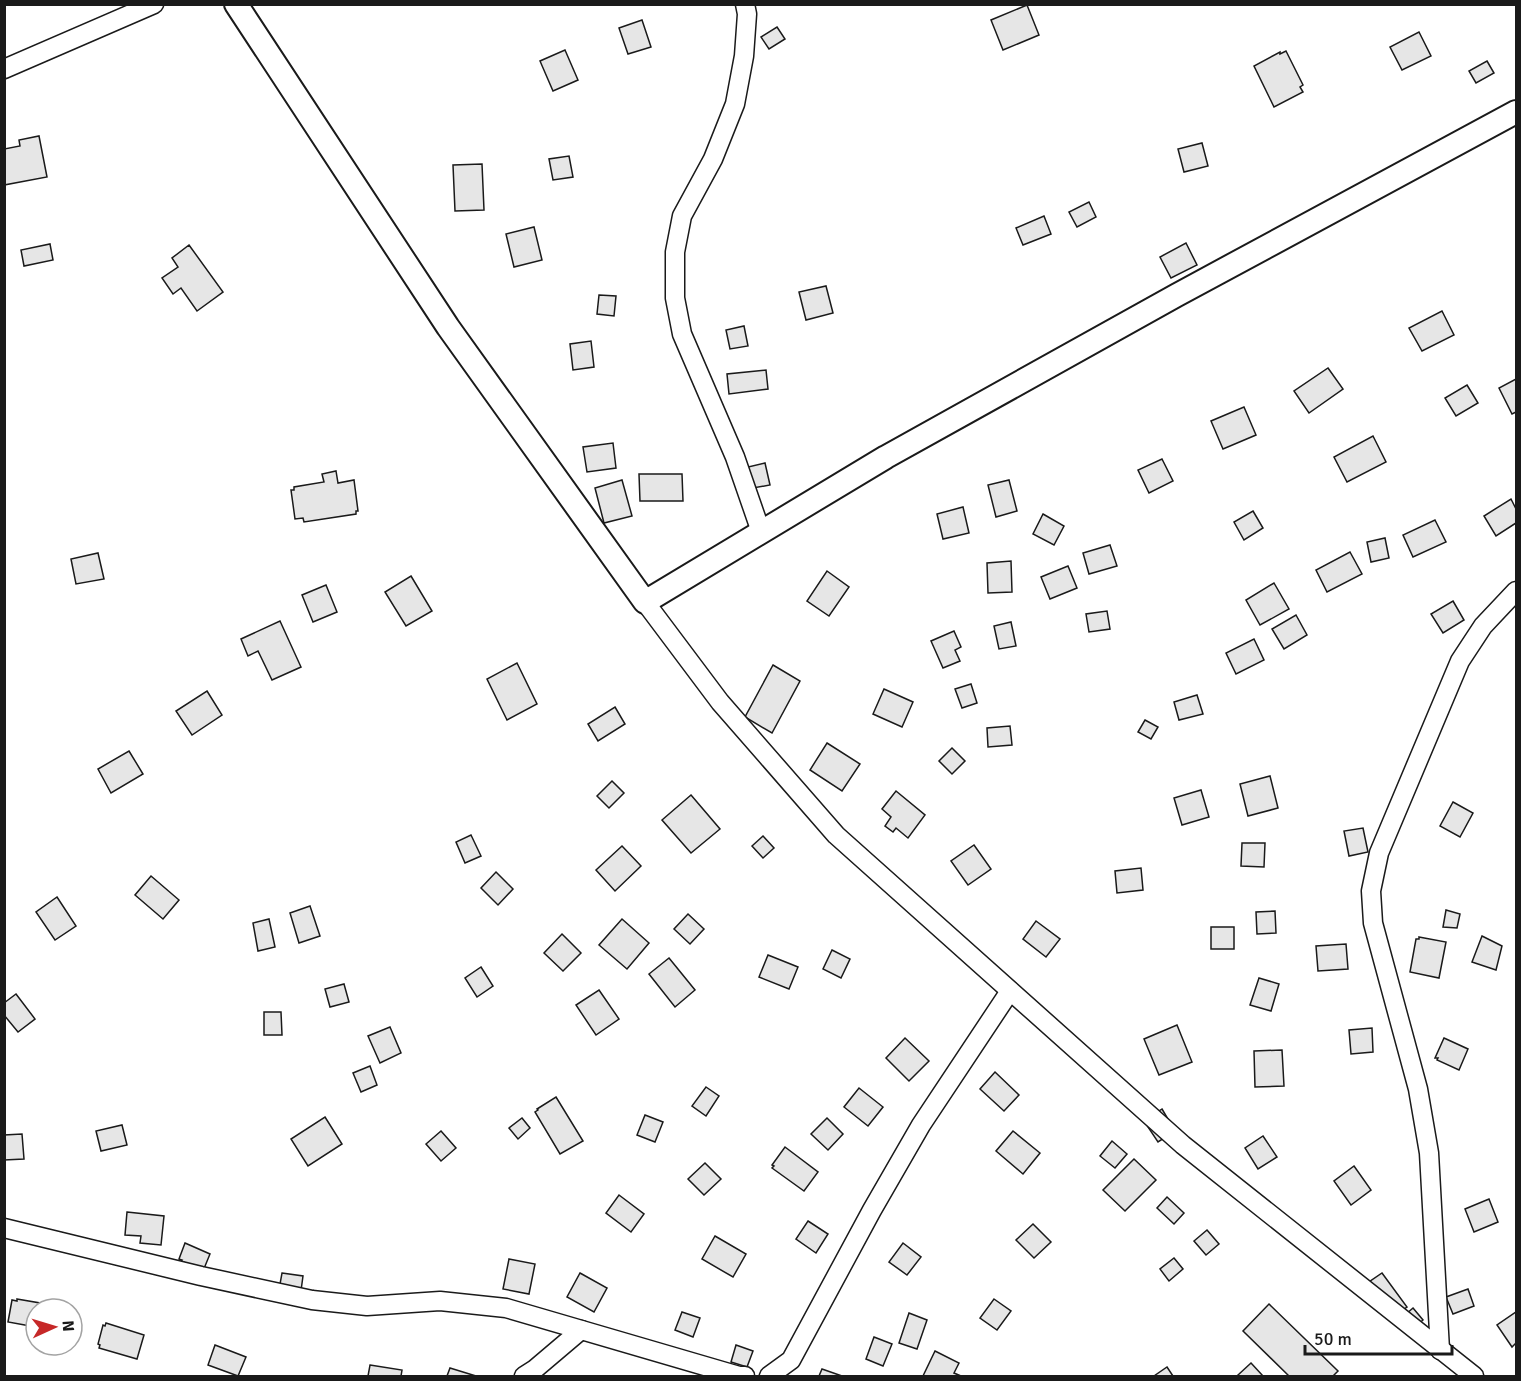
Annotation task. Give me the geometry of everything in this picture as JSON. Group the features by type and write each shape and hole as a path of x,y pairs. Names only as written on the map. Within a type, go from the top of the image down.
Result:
{"street":[{"path":"4,69 154,4"},
{"path":"236,4 448,327 645,602 720,702 836,835 1183,1146 1474,1377"},
{"path":"745,4 747,14 744,56 735,104 713,159 682,216 675,252 675,298 682,334 735,457 761,532"},
{"path":"645,602 917,440 1177,295 1516,112"},
{"path":"1440,1350 1429,1154 1418,1089 1373,923 1371,891 1379,853 1460,661 1483,626 1516,591"},
{"path":"769,1377 791,1359 921,1125 1010,991"},
{"path":"4,1228 201,1276 312,1300 367,1306 440,1301 506,1308 745,1377"},
{"path":"524,1377 581,1330"}],"building":[{"path":"1027,5 1039,35 1003,50 991,20"},
{"path":"642,20 651,47 628,54 619,28"},
{"path":"777,27 785,39 769,49 761,37"},
{"path":"1419,32 1431,56 1402,70 1390,47"},
{"path":"565,50 578,80 553,91 540,61"},
{"path":"1286,51 1303,85 1300,87 1303,92 1274,107 1254,66"},
{"path":"1487,61 1494,73 1476,83 1469,71"},
{"path":"39,136 47,177 4,185 4,149 20,146 19,140"},
{"path":"1202,143 1208,166 1184,172 1178,149"},
{"path":"569,156 573,177 553,180 549,159"},
{"path":"482,164 484,210 455,211 453,165"},
{"path":"1089,202 1096,217 1077,227 1069,212"},
{"path":"1044,216 1051,234 1023,245 1016,228"},
{"path":"534,227 542,260 514,267 506,234"},
{"path":"1186,243 1197,265 1171,278 1160,257"},
{"path":"50,244 53,260 24,266 21,250"},
{"path":"189,245 223,292 197,311 181,288 173,294 162,278 178,267 172,258"},
{"path":"826,286 833,313 806,320 799,292"},
{"path":"599,295 616,296 614,316 597,314"},
{"path":"1442,311 1454,335 1422,351 1409,328"},
{"path":"744,326 748,346 730,349 726,330"},
{"path":"591,341 594,367 573,370 570,344"},
{"path":"1328,368 1343,389 1309,413 1294,391"},
{"path":"766,370 768,389 729,394 727,374"},
{"path":"1516,379 1516,412 1512,414 1499,388"},
{"path":"1467,385 1478,403 1456,416 1445,398"},
{"path":"1244,407 1256,435 1223,449 1211,421"},
{"path":"1373,436 1386,462 1347,482 1334,457"},
{"path":"613,443 616,468 587,472 583,447"},
{"path":"1162,459 1173,481 1149,493 1138,470"},
{"path":"765,463 770,485 753,488 748,467"},
{"path":"336,471 338,483 354,480 358,511 356,514 304,522 303,518 295,519 291,490 294,490 294,487 324,482 322,474"},
{"path":"639,474 682,474 683,501 640,501"},
{"path":"622,480 632,516 604,523 595,488"},
{"path":"1009,480 1017,511 996,517 988,485"},
{"path":"1511,499 1516,509 1516,523 1496,536 1484,516"},
{"path":"963,507 969,533 943,539 937,514"},
{"path":"1253,511 1263,528 1244,540 1234,522"},
{"path":"1043,514 1064,526 1054,545 1033,534"},
{"path":"1435,520 1446,542 1413,557 1403,535"},
{"path":"1385,538 1389,558 1371,562 1367,542"},
{"path":"1110,545 1117,566 1089,574 1083,553"},
{"path":"1350,552 1362,574 1327,592 1316,570"},
{"path":"98,553 104,579 76,584 71,559"},
{"path":"1011,561 1012,592 988,593 987,563"},
{"path":"1068,566 1077,588 1050,599 1041,577"},
{"path":"827,571 849,587 829,616 807,601"},
{"path":"411,576 432,611 406,626 385,592"},
{"path":"1274,583 1289,609 1260,625 1246,600"},
{"path":"326,585 337,612 313,622 302,595"},
{"path":"1453,601 1464,620 1443,633 1431,614"},
{"path":"1107,611 1110,629 1089,632 1086,614"},
{"path":"1296,615 1307,635 1284,649 1272,629"},
{"path":"280,621 301,667 272,680 258,651 248,656 241,639"},
{"path":"1011,622 1016,646 999,649 994,626"},
{"path":"954,631 961,647 955,650 960,661 943,668 931,641"},
{"path":"1254,639 1264,660 1236,674 1226,653"},
{"path":"517,663 537,704 507,720 487,679"},
{"path":"773,665 800,681 772,733 745,717"},
{"path":"971,684 977,703 962,708 955,689"},
{"path":"884,689 913,702 902,727 873,714"},
{"path":"207,691 222,715 192,735 176,711"},
{"path":"1197,695 1203,714 1179,720 1174,702"},
{"path":"615,707 625,724 598,741 588,724"},
{"path":"1145,720 1158,727 1151,739 1138,732"},
{"path":"1010,726 1012,745 988,747 987,728"},
{"path":"827,743 860,764 842,791 810,770"},
{"path":"952,748 965,761 952,774 939,761"},
{"path":"129,751 143,774 111,793 98,769"},
{"path":"1270,776 1278,808 1248,816 1240,784"},
{"path":"612,781 624,793 609,808 597,796"},
{"path":"1201,790 1209,817 1182,825 1174,798"},
{"path":"896,791 925,815 908,838 896,828 893,832 885,826 891,817 882,809"},
{"path":"691,795 720,829 691,853 662,820"},
{"path":"1453,802 1473,813 1460,837 1440,826"},
{"path":"1363,828 1368,852 1349,856 1344,831"},
{"path":"471,835 481,856 465,863 456,842"},
{"path":"763,836 774,848 763,858 752,846"},
{"path":"1242,843 1265,843 1264,867 1241,866"},
{"path":"974,845 991,869 968,885 951,861"},
{"path":"622,846 641,866 615,891 596,870"},
{"path":"1141,868 1143,890 1117,893 1115,871"},
{"path":"496,872 513,889 498,905 481,888"},
{"path":"151,876 179,900 163,919 135,895"},
{"path":"57,897 76,926 55,940 36,912"},
{"path":"310,906 320,936 299,943 290,913"},
{"path":"1446,910 1460,914 1457,928 1443,927"},
{"path":"1275,911 1276,933 1257,934 1256,912"},
{"path":"688,914 704,929 690,944 674,929"},
{"path":"269,919 275,947 258,951 253,923"},
{"path":"622,919 649,943 627,969 599,945"},
{"path":"1036,921 1060,939 1046,957 1023,939"},
{"path":"1211,927 1234,927 1234,949 1211,949"},
{"path":"562,934 581,953 563,971 544,953"},
{"path":"1482,936 1502,946 1496,970 1472,962"},
{"path":"1419,937 1446,942 1439,978 1410,972 1416,939"},
{"path":"1346,944 1348,969 1318,971 1316,946"},
{"path":"832,950 850,959 841,978 823,969"},
{"path":"768,955 798,967 789,989 759,977"},
{"path":"669,958 695,990 675,1007 649,974"},
{"path":"481,967 493,986 477,997 465,978"},
{"path":"1259,978 1279,984 1271,1011 1250,1005"},
{"path":"344,984 349,1002 330,1007 325,989"},
{"path":"599,990 619,1019 596,1035 576,1005"},
{"path":"16,994 35,1019 18,1032 4,1015 4,1003"},
{"path":"264,1012 281,1012 282,1035 264,1035"},
{"path":"1177,1025 1192,1062 1159,1075 1144,1039"},
{"path":"390,1027 401,1053 380,1063 368,1036"},
{"path":"1372,1028 1373,1052 1351,1054 1349,1030"},
{"path":"905,1038 929,1061 909,1081 886,1058"},
{"path":"1444,1038 1468,1049 1459,1070 1435,1058"},
{"path":"1282,1050 1284,1086 1255,1087 1254,1051"},
{"path":"370,1066 377,1085 361,1092 353,1073"},
{"path":"995,1072 1019,1095 1004,1111 980,1089"},
{"path":"706,1087 719,1096 706,1116 692,1106"},
{"path":"859,1088 883,1107 868,1126 844,1107"},
{"path":"556,1097 583,1141 560,1154 535,1112"},
{"path":"1162,1109 1175,1131 1158,1142 1144,1121"},
{"path":"645,1115 663,1122 655,1142 637,1135"},
{"path":"325,1117 342,1144 308,1166 291,1139"},
{"path":"522,1118 530,1128 518,1139 509,1128"},
{"path":"827,1118 843,1134 828,1150 811,1134"},
{"path":"122,1125 127,1145 101,1151 96,1131"},
{"path":"441,1131 456,1148 441,1161 426,1144"},
{"path":"1013,1131 1040,1153 1023,1174 996,1151"},
{"path":"22,1134 24,1159 4,1160 4,1135"},
{"path":"1263,1136 1277,1157 1258,1169 1245,1148"},
{"path":"1112,1141 1127,1154 1115,1168 1100,1156"},
{"path":"785,1147 818,1172 804,1191 772,1168"},
{"path":"1134,1159 1156,1180 1125,1211 1103,1190"},
{"path":"705,1163 721,1179 704,1195 688,1179"},
{"path":"1354,1166 1371,1190 1351,1205 1334,1181"},
{"path":"619,1195 644,1214 631,1232 606,1213"},
{"path":"1167,1197 1184,1213 1174,1224 1157,1208"},
{"path":"1489,1199 1498,1222 1474,1232 1465,1209"},
{"path":"127,1212 164,1216 161,1245 140,1243 141,1236 125,1235"},
{"path":"808,1221 828,1234 816,1253 796,1239"},
{"path":"1033,1224 1051,1242 1034,1258 1016,1240"},
{"path":"1207,1230 1219,1244 1206,1255 1194,1241"},
{"path":"715,1236 746,1254 733,1277 702,1259"},
{"path":"185,1243 210,1254 203,1271 179,1259"},
{"path":"903,1243 921,1257 907,1275 889,1262"},
{"path":"1174,1258 1183,1269 1169,1281 1160,1269"},
{"path":"509,1259 535,1264 529,1294 503,1289"},
{"path":"282,1273 303,1276 300,1298 278,1295"},
{"path":"580,1273 607,1288 594,1312 567,1297"},
{"path":"1382,1273 1407,1307 1391,1318 1366,1284"},
{"path":"1468,1289 1474,1306 1453,1314 1446,1297"},
{"path":"17,1299 24,1300 24,1325 8,1322 12,1300 17,1301"},
{"path":"994,1299 1011,1311 997,1330 980,1318"},
{"path":"1269,1304 1338,1371 1333,1376 1289,1376 1243,1331"},
{"path":"1413,1308 1423,1320 1408,1333 1398,1321"},
{"path":"682,1312 700,1318 693,1337 675,1330"},
{"path":"1516,1312 1516,1343 1512,1347 1497,1325"},
{"path":"909,1313 927,1320 917,1349 899,1343"},
{"path":"106,1323 144,1335 137,1359 99,1348 103,1325 105,1326"},
{"path":"874,1337 892,1344 883,1366 866,1359"},
{"path":"215,1345 246,1357 238,1376 208,1365"},
{"path":"736,1345 753,1351 747,1367 731,1362"},
{"path":"935,1351 959,1363 954,1373 961,1376 923,1376"},
{"path":"1251,1363 1263,1376 1238,1375"},
{"path":"370,1365 402,1370 401,1376 368,1376"},
{"path":"1167,1367 1173,1376 1154,1376"},
{"path":"450,1368 476,1376 447,1376"},
{"path":"822,1369 842,1376 819,1376"}]}
